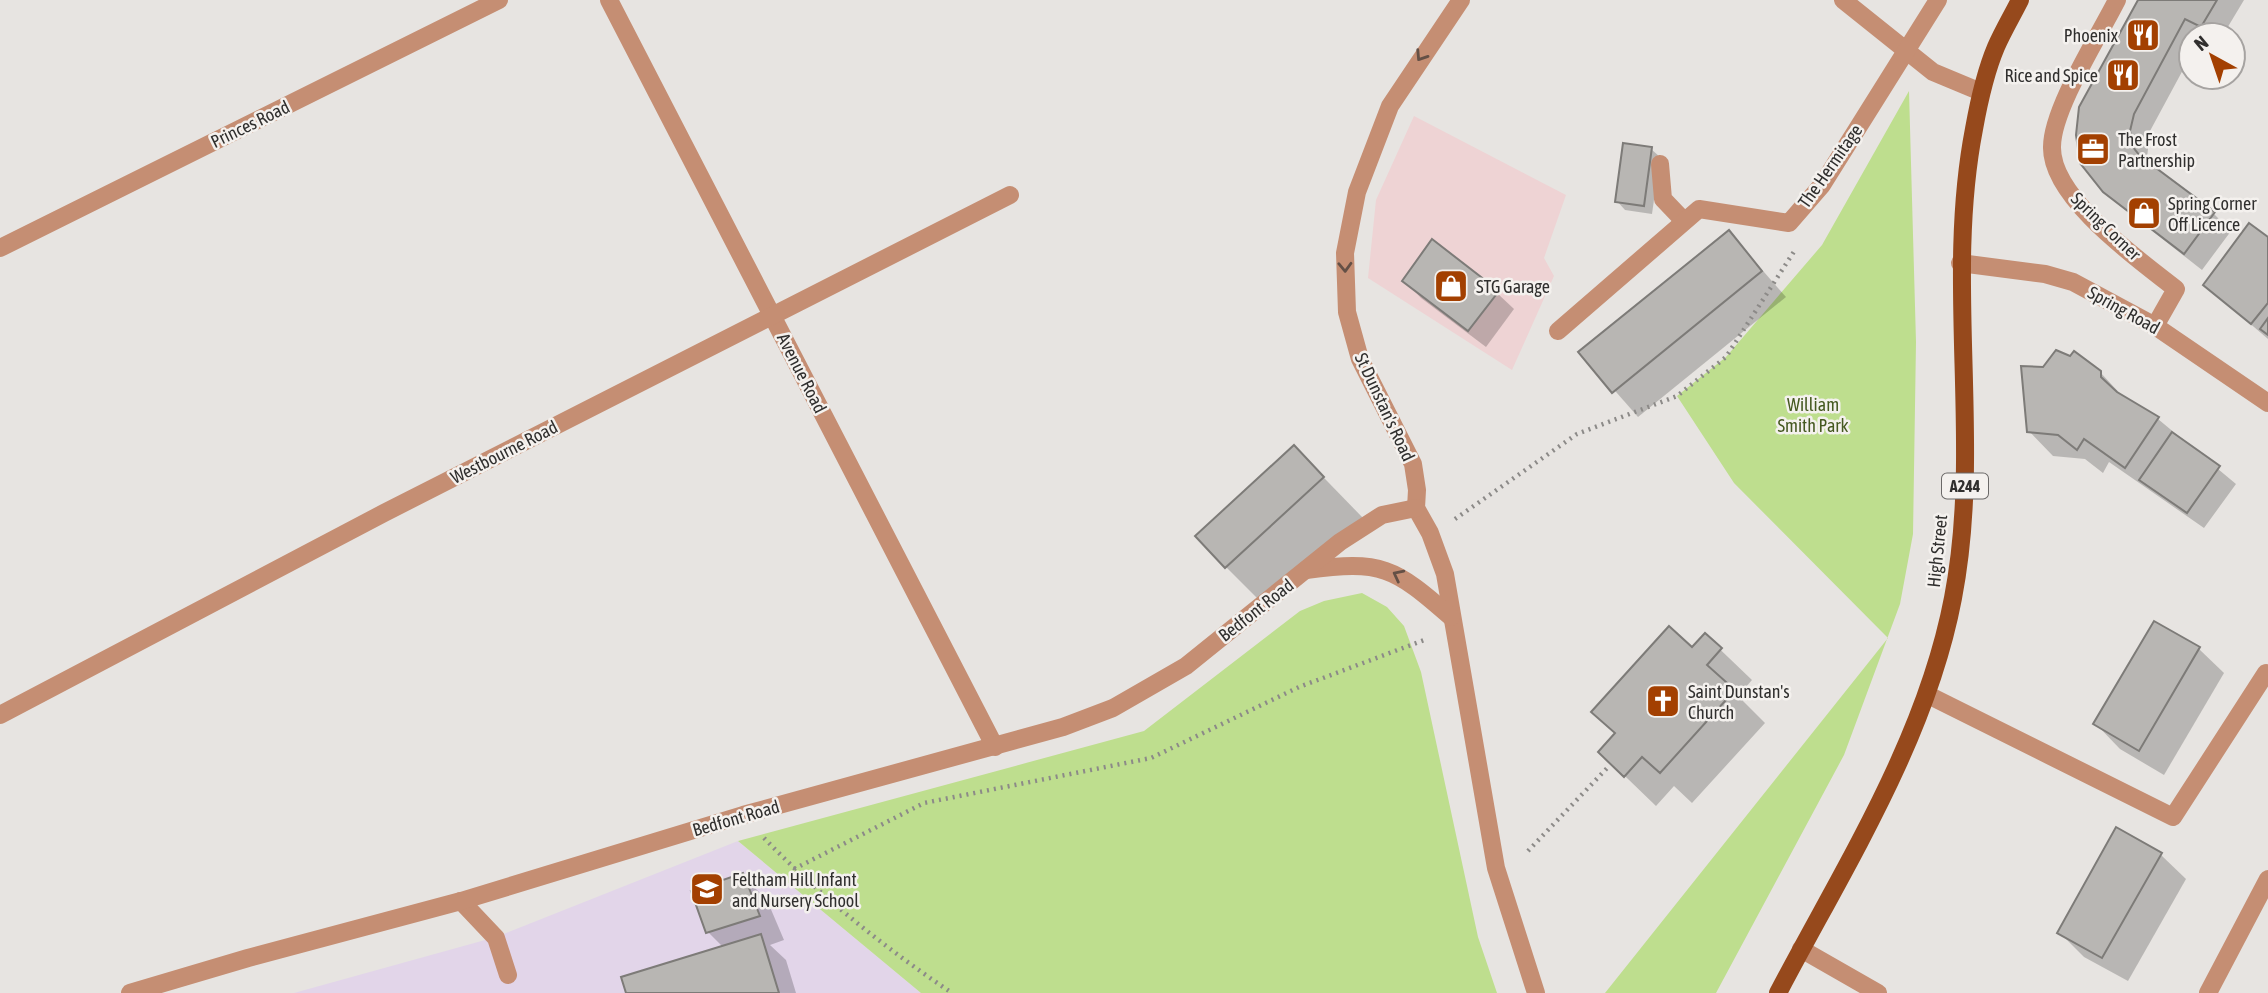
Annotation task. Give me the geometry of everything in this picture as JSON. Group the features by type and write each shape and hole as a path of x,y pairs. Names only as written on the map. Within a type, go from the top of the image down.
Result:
{"main road":[{"name":"High Street","path":"1778,993 1879,802 1928,695 1954,597 1966,483 1960,263 1966,172 1981,92 1995,48 2020,0"}],"street":[{"name":"Princes Road","path":"0,248 499,0"},
{"name":"Avenue Road","path":"609,0 995,747"},
{"name":"St Dunstan's Road","path":"1461,0 1390,106 1357,192 1345,253 1347,312 1360,359 1413,464 1416,508 1430,533 1446,574 1452,622 1496,867 1536,993"},
{"path":"1843,0 1945,79 1981,92"},
{"name":"The Hermitage","path":"1558,331 1699,209 1789,223 1822,185 1938,0"},
{"name":"Spring Corner","path":"2118,0 2058,116 2052,147 2058,177 2085,212 2176,289 2155,326"},
{"path":"1660,164 1663,199 1684,222"},
{"name":"Westbourne Road","path":"0,715 772,314 1010,195"},
{"name":"Spring Road","path":"1960,263 2046,274 2073,282 2155,326 2268,403"},
{"path":"1306,570 1382,515 1416,508"},
{"path":"1306,570 1350,565 1385,568 1410,581 1452,622"},
{"name":"Bedfont Road","path":"130,993 248,958 461,901 743,815 1063,727 1141,693 1186,666 1306,570"},
{"path":"1928,695 2173,817 2266,673"},
{"path":"2208,993 2268,878"},
{"path":"461,901 496,937 508,975"},
{"path":"1801,949 1878,993"}],"path":[{"path":"1430,533 1454,520 1577,434 1677,396 1726,357 1797,247 1789,223"},
{"path":"794,869 925,803 1151,758 1299,687 1452,622"},
{"path":"1528,851 1610,765"},
{"path":"743,815 794,869 907,963 952,993"}],"shaded area":[{"path":"1414,116 1566,195 1544,258 1554,276 1512,370 1368,278 1376,200"},
{"name":"Feltham Hill Infant and Nursery School","path":"738,841 921,993 294,993 496,937"}],"green space":[{"name":"William Smith Park","path":"1909,91 1916,342 1913,534 1900,604 1888,638 1734,483 1677,396 1726,357 1822,245"},
{"path":"1362,593 1387,607 1404,626 1421,672 1478,937 1497,993 921,993 738,841 1144,731 1300,611 1324,601"},
{"path":"1887,639 1844,755 1716,993 1605,993"}],"building":[{"path":"2138,0 2217,0 2205,21 2177,21 2177,34 2134,114 2130,131 2133,147 2140,156 2215,212 2184,254 2103,192 2080,163 2076,135 2079,107"},
{"path":"1623,143 1652,147 1644,206 1615,202"},
{"path":"2249,223 2268,237 2268,303 2251,324 2203,285"},
{"path":"1729,230 1762,271 1612,393 1578,352"},
{"name":"STG Garage","path":"1432,239 1499,291 1468,331 1402,281"},
{"path":"2268,318 2268,335 2260,329"},
{"path":"2056,350 2070,356 2074,351 2101,371 2101,377 2117,392 2159,417 2125,468 2084,439 2077,450 2058,435 2027,432 2021,366 2043,367"},
{"path":"2172,432 2220,466 2187,513 2139,480"},
{"path":"1294,445 1324,477 1225,568 1195,536"},
{"path":"2154,621 2200,647 2139,751 2093,724"},
{"name":"Saint Dunstan's Church","path":"1669,626 1692,647 1705,633 1722,648 1707,665 1735,690 1660,773 1642,757 1624,777 1598,752 1615,733 1591,712"},
{"path":"2116,827 2162,853 2102,958 2057,933"},
{"path":"743,873 760,916 706,933 691,891"},
{"path":"761,934 779,993 626,993 621,977"}],"place":[{"name":"Phoenix","path":"2143,35"},
{"name":"Rice and Spice","path":"2123,75"},
{"name":"The Frost Partnership","path":"2093,149"},
{"name":"Spring Corner Off Licence","path":"2144,213"},
{"name":"STG Garage","path":"1451,286"},
{"name":"Saint Dunstan's Church","path":"1663,701"},
{"name":"Feltham Hill Infant and Nursery School","path":"707,889"}]}
